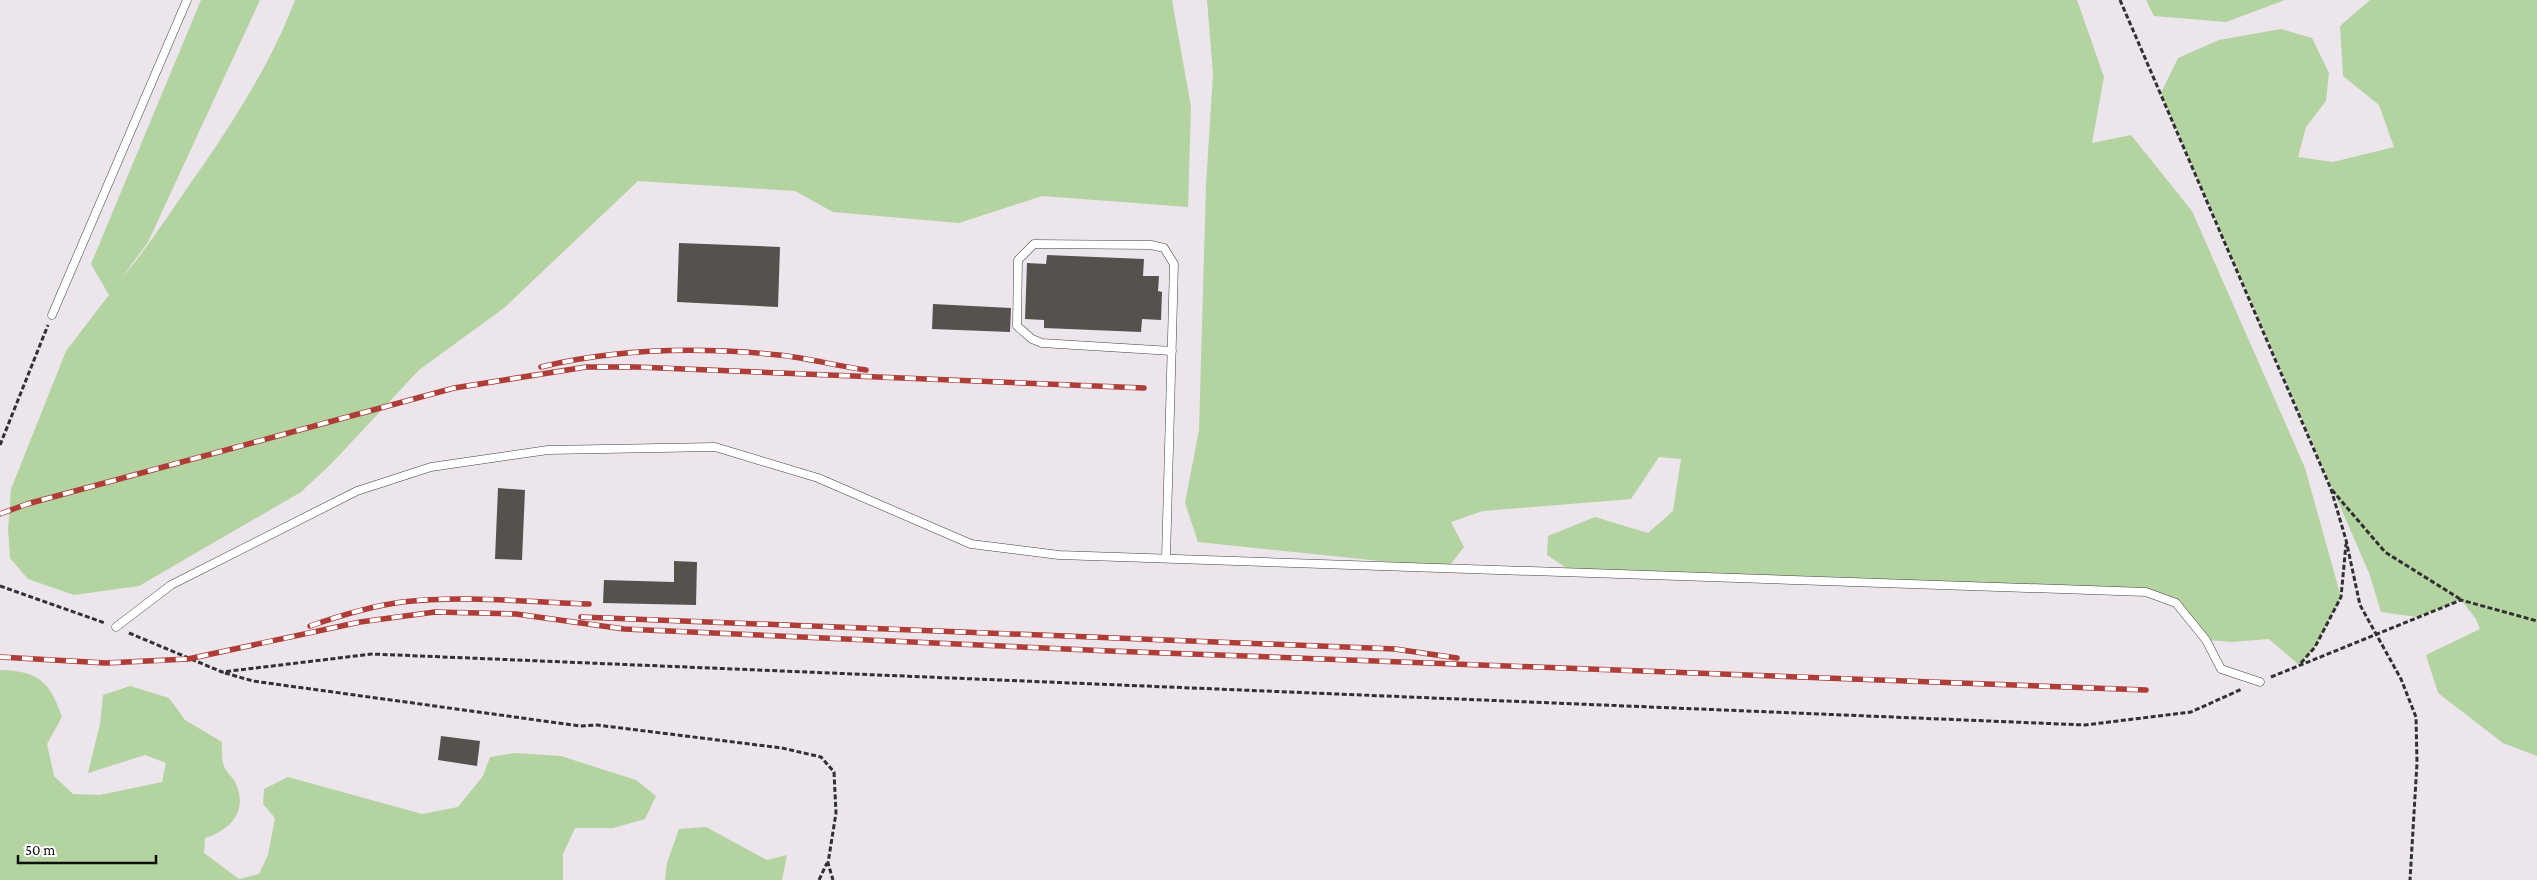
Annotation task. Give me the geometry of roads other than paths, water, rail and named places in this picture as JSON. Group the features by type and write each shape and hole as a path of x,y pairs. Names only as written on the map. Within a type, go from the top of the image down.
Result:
{"lane":[{"path":"52,315 187,0"},
{"path":"1166,558 1172,351 1174,264 1164,248 1151,244 1034,244 1018,260 1017,326 1032,339 1042,343 1172,351"},
{"path":"116,627 171,585 357,491 431,467 548,450 716,447 818,478 971,544 1059,555 2146,592 2176,603 2206,640 2221,669 2260,682"}],"railway":[{"path":"541,367 600,356 690,350 779,355 866,370"},
{"path":"0,514 27,504 454,388 586,367 636,367 1144,388"},
{"path":"310,626 379,606 425,600 472,599 589,604"},
{"path":"0,657 106,663 188,659 360,622 435,612 516,614 624,629 1110,651 2146,690"},
{"path":"581,617 1395,649 1457,658"}]}
